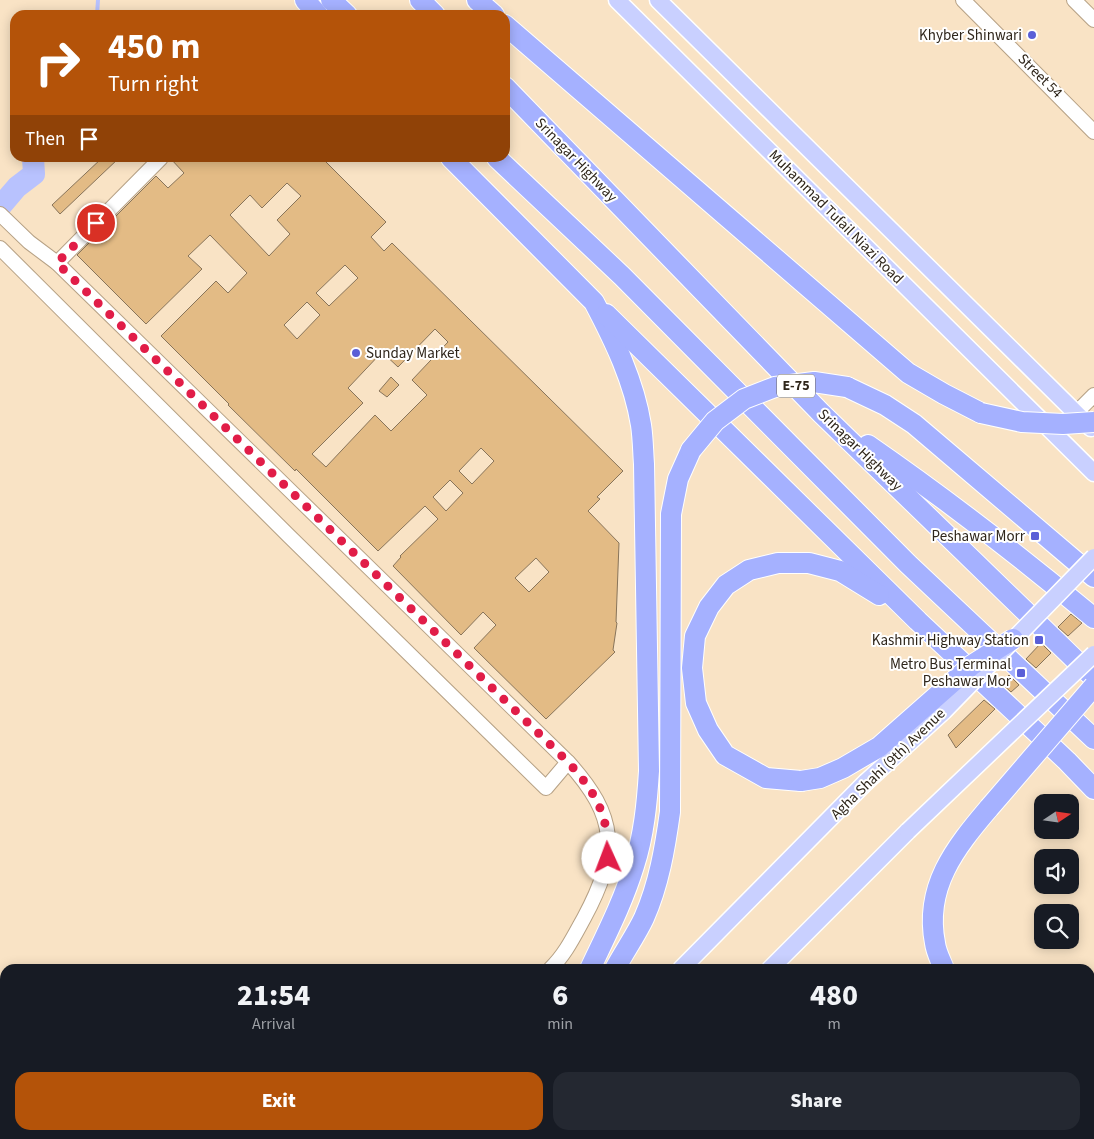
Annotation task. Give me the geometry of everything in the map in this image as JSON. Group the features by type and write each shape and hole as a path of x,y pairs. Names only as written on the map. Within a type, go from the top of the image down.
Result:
{"highway":[{"path":"331,0 342,10"},
{"path":"420,0 430,10"},
{"path":"476,0 488,10"},
{"path":"510,29 908,373 981,413 1022,422 1064,424 1094,422"},
{"name":"Srinagar Highway","path":"510,92 821,413 1094,678"},
{"path":"454,162 918,621 1067,761 1094,789"},
{"path":"501,162 622,276 908,564 1094,739"},
{"path":"592,964 624,896 635,865 642,838 649,771 644,464 641,424 633,390 622,360 594,302"},
{"path":"617,964 644,918 658,879 667,838 670,812 671,514 678,479 691,450 715,421 744,399 775,387 814,382 847,387 885,405 914,424 1094,577"},
{"path":"821,413 925,484 1035,568 1094,618"},
{"path":"918,621 840,571 809,563 778,563 749,570 726,585 709,607 695,636 692,668 696,703 708,730 725,755 766,778 801,782 820,778 843,768 879,747 972,665 1013,640"},
{"path":"942,964 935,943 933,909 939,881 951,856 966,834 1094,686"}],"main road":[{"name":"Muhammad Tufail Niazi Road","path":"617,0 1094,473"},
{"path":"658,0 1094,432"},
{"name":"Agha Shahi (9th) Avenue","path":"686,964 866,782 944,711 1094,557"},
{"path":"775,964 908,831 1094,654"}],"street":[{"name":"Street 54","path":"963,0 1094,132"},
{"path":"1074,0 1094,20"},
{"path":"57,263 157,162"},
{"path":"0,214 29,242 57,263 584,779 596,799 604,819 608,837 608,858 603,878 589,909 554,964"},
{"path":"3,251 289,536 546,788 568,762"},
{"path":"1055,434 1094,396"}],"building":[{"path":"98,162 115,162 60,214 52,205"},
{"name":"Sunday Market","path":"174,162 326,162 386,222 371,237 384,251 392,243 623,471 597,497 600,499 588,511 619,543 617,623 613,650 615,652 546,719 474,648 496,625 483,612 461,635 393,566 400,556 438,519 425,506 378,551 296,469 295,471 228,405 161,336 216,281 228,293 247,273 210,235 188,256 202,269 146,324 77,255 156,176 168,188 184,173","holes":["287,183 301,196 277,220 290,234 269,256 230,215 250,195 262,208","345,265 358,278 329,306 316,293","307,302 320,315 297,339 284,325","435,329 448,342 412,380 427,395 391,431 375,415 326,467 312,454 363,403 348,388 382,352 398,367","481,448 494,461 472,484 459,471","450,480 463,493 446,511 433,497","536,558 549,572 529,592 515,578"]},
{"path":"391,377 399,385 387,397 379,391"},
{"path":"1071,614 1082,623 1068,636 1058,627"},
{"path":"1041,643 1051,653 1036,668 1026,659"},
{"path":"1009,675 1019,685 1011,692 1001,683"},
{"path":"984,700 995,709 956,748 948,735"}],"waterway":[{"path":"97,10 98,0"},
{"path":"0,207 17,187 34,174 33,162"}],"place":[{"name":"Khyber Shinwari","path":"1032,35"},
{"name":"Sunday Market","path":"356,353"},
{"name":"Peshawar Morr","path":"1035,536"},
{"name":"Kashmir Highway Station","path":"1039,640"},
{"name":"Metro Bus Terminal Peshawar Mor","path":"1021,673"}],"route":[{"path":"96,223 57,263 584,779 596,799 604,819 608,837 608,858"}]}
